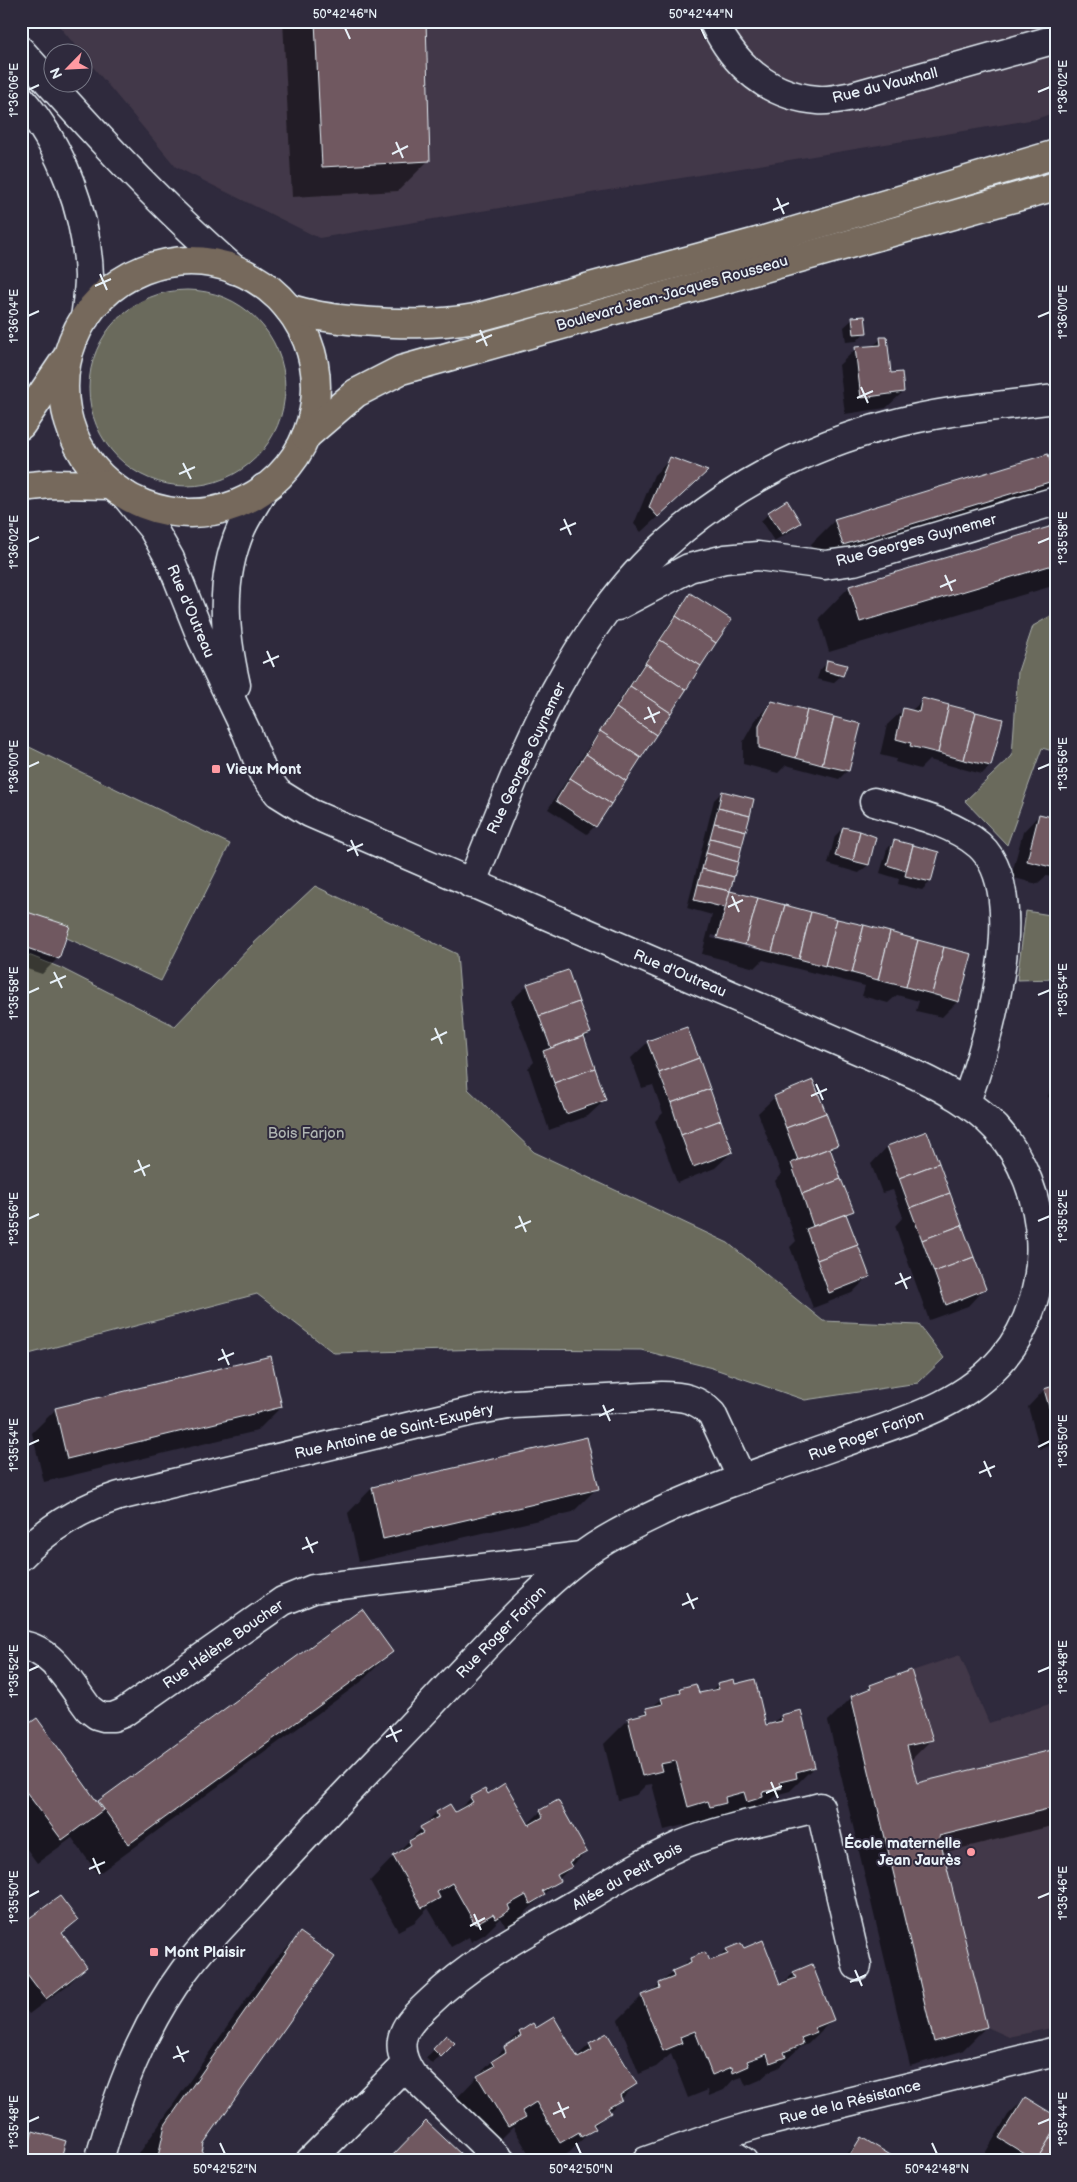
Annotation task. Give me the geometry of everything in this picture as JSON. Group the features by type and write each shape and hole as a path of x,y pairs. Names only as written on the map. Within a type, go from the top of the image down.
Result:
{"main road":[{"name":"Boulevard Jean-Jacques Rousseau","path":"288,308 308,315 393,325 448,323 475,318 757,242 1056,154"},
{"name":"Boulevard Jean-Jacques Rousseau","path":"306,436 356,393 401,370 1056,186"},
{"path":"21,425 68,355 84,318 99,300 116,285 136,273 157,266 179,262 202,262 236,270 264,285 288,308 307,341 314,369 315,398 312,417 306,436 286,469 264,488 239,503 225,508 191,513 152,507 118,490 86,458 74,438 64,391 68,355"},
{"path":"21,487 51,484 118,490"}],"street":[{"name":"Rue du Vauxhall","path":"713,21 729,50 753,75 766,84 792,96 820,101 853,96 1056,39"},
{"path":"21,50 95,134 149,190 236,270"},
{"path":"25,103 58,156 69,180 81,217 88,257 89,278 84,318"},
{"name":"Rue Georges Guynemer","path":"471,884 545,712 578,652 606,612 648,561 683,529 755,480 811,451 854,435 931,415 1056,399"},
{"name":"Rue d'Outreau","path":"247,733 228,650 225,618 227,576 242,526 264,488"},
{"name":"Rue d'Outreau","path":"118,490 153,529 170,559 202,639 247,733 263,773 273,788 286,800 310,813 471,884 916,1075 966,1102 997,1129 1014,1152 1026,1175 1034,1200 1047,1279"},
{"name":"Rue Georges Guynemer","path":"606,612 669,577 708,562 758,556 825,565 854,561 1056,501"},
{"path":"874,802 954,828 980,846 996,868 1004,900 1004,947 991,1022 980,1064 966,1102"},
{"name":"Rue Roger Farjon","path":"100,2161 114,2110 138,2048 184,1971 239,1908 533,1598 581,1556 632,1526 663,1511 742,1479 931,1411 964,1394 990,1371 1012,1345 1047,1279"},
{"name":"Rue Antoine de Saint-Exupéry","path":"21,1556 63,1520 100,1502 119,1496 473,1411 514,1404 682,1396 705,1406 712,1414 742,1479"},
{"name":"Rue Hélène Boucher","path":"21,1645 50,1658 89,1709 97,1715 113,1717 137,1704 263,1613 299,1594 333,1586 581,1556"},
{"name":"Allée du Petit Bois","path":"406,2065 402,2045 403,2035 408,2025 446,1987 486,1956 635,1869 681,1846 714,1834 820,1807 857,1966"},
{"name":"Rue de la Résistance","path":"646,2161 758,2124 1052,2059"},
{"path":"310,2161 406,2065 420,2083 501,2161"},
{"path":"708,2139 743,2161"}],"shaded area":[{"path":"55,21 1056,21 1056,112 1036,119 319,238 176,167 92,66 92,42 72,42"},
{"name":"École maternelle Jean Jaurès","path":"960,1655 989,1723 1056,1702 1056,1932 1048,1933 1056,1977 1056,2027 1009,2037 987,2027 934,2042 851,1696 871,1688 870,1685"}],"green space":[{"path":"177,290 197,290 233,301 242,306 263,326 278,350 285,378 285,398 278,426 269,443 249,464 225,479 197,486 177,486 149,479 132,470 105,443 93,416 89,398 89,378 96,350 105,333 132,306 159,294"},
{"path":"1056,613 1056,752 1042,748 1007,845 965,801 1012,756 1018,671 1033,626"},
{"path":"21,743 230,844 161,981 21,917"},
{"name":"Bois Farjon","path":"315,886 457,954 468,1089 534,1152 728,1243 823,1321 919,1325 944,1358 918,1383 805,1400 712,1368 641,1350 488,1349 334,1353 257,1294 21,1356 21,952 61,968 175,1026 252,945"},
{"path":"1026,911 1056,916 1056,979 1017,980"}],"building":[{"path":"315,21 426,21 430,161 322,167"},
{"path":"865,316 867,333 854,334 852,317"},
{"path":"880,337 887,337 891,373 902,372 904,392 861,398 855,347 881,345"},
{"path":"1048,454 1056,480 843,545 834,519"},
{"path":"670,457 708,471 658,517 649,507"},
{"path":"787,500 801,523 782,534 768,512"},
{"path":"1056,525 1056,564 860,622 849,586"},
{"path":"690,593 732,620 716,643 676,616"},
{"path":"676,616 716,643 701,666 660,640"},
{"path":"660,640 701,666 686,690 645,663"},
{"path":"827,660 847,665 843,676 825,671"},
{"path":"645,663 686,690 671,713 630,686"},
{"path":"630,686 671,713 656,735 616,708"},
{"path":"922,698 949,705 938,753 910,746 911,743 896,739 903,708 919,712"},
{"path":"772,701 807,710 796,758 759,748 759,725"},
{"path":"949,705 976,712 964,760 938,753"},
{"path":"616,708 656,735 641,758 600,731"},
{"path":"807,710 834,717 822,765 796,758"},
{"path":"976,712 1003,719 991,766 964,760"},
{"path":"834,717 861,724 849,771 822,765"},
{"path":"600,731 641,758 626,781 586,754"},
{"path":"586,754 626,781 611,804 570,778"},
{"path":"570,778 611,804 596,827 556,801"},
{"path":"722,791 754,799 750,816 718,808"},
{"path":"718,808 750,816 746,831 714,823"},
{"path":"1039,814 1056,818 1055,868 1027,861"},
{"path":"714,823 746,831 742,846 710,838"},
{"path":"843,827 860,831 853,861 835,856"},
{"path":"860,831 876,837 869,865 853,861"},
{"path":"710,838 742,846 738,862 706,853"},
{"path":"894,840 913,845 906,871 887,865"},
{"path":"913,845 939,852 931,882 905,876"},
{"path":"706,853 738,862 734,877 702,869"},
{"path":"702,869 734,877 730,891 698,884"},
{"path":"698,884 730,891 726,908 694,900"},
{"path":"730,891 758,898 745,945 717,938"},
{"path":"758,898 785,905 772,952 745,945"},
{"path":"785,905 811,912 799,959 772,952"},
{"path":"21,910 70,926 59,959 21,946"},
{"path":"811,912 837,919 825,966 799,959"},
{"path":"837,919 864,925 852,973 825,966"},
{"path":"864,925 890,932 878,980 852,973"},
{"path":"890,932 918,940 906,987 878,980"},
{"path":"918,940 944,947 932,994 906,987"},
{"path":"944,947 972,954 959,1002 932,994"},
{"path":"568,970 579,1002 539,1016 527,984"},
{"path":"579,1002 591,1033 551,1048 539,1016"},
{"path":"687,1027 699,1058 659,1073 647,1041"},
{"path":"584,1036 595,1068 554,1083 543,1051"},
{"path":"699,1058 710,1089 671,1103 659,1073"},
{"path":"595,1068 606,1100 566,1114 554,1083"},
{"path":"813,1080 826,1113 786,1128 774,1096"},
{"path":"710,1089 721,1120 681,1135 671,1103"},
{"path":"826,1113 838,1145 798,1160 786,1128"},
{"path":"721,1120 733,1152 693,1167 681,1135"},
{"path":"927,1131 939,1163 899,1178 887,1146"},
{"path":"830,1148 841,1179 802,1194 791,1163"},
{"path":"939,1163 950,1193 910,1208 899,1178"},
{"path":"841,1179 854,1211 813,1226 802,1194"},
{"path":"950,1193 962,1225 922,1240 910,1208"},
{"path":"846,1214 858,1245 817,1260 806,1229"},
{"path":"962,1225 974,1257 934,1272 922,1240"},
{"path":"858,1245 870,1277 829,1293 817,1260"},
{"path":"974,1257 986,1289 946,1305 934,1272"},
{"path":"271,1356 282,1407 67,1459 55,1408"},
{"path":"1056,1385 1056,1432 1044,1389"},
{"path":"587,1437 599,1489 383,1539 372,1487"},
{"path":"362,1609 393,1652 129,1844 98,1801"},
{"path":"911,1670 933,1740 907,1746 917,1783 1056,1749 1056,1807 939,1836 987,2027 934,2042 851,1696 871,1688 870,1685"},
{"path":"734,1679 735,1684 755,1679 766,1725 782,1721 781,1715 801,1710 815,1767 796,1772 797,1778 780,1782 782,1788 762,1792 763,1797 747,1802 744,1792 725,1797 726,1803 710,1807 708,1801 688,1807 676,1761 660,1764 662,1771 642,1776 628,1718 648,1713 646,1708 663,1704 661,1698 681,1693 680,1688 696,1684 699,1693 719,1689 717,1683"},
{"path":"37,1718 103,1810 62,1840 21,1785 21,1729"},
{"path":"505,1783 529,1825 543,1817 540,1810 558,1800 587,1852 569,1862 572,1867 557,1875 560,1881 542,1891 545,1895 530,1904 526,1895 508,1905 510,1910 496,1919 493,1914 475,1924 452,1883 437,1892 440,1898 422,1908 393,1856 411,1845 409,1841 423,1833 420,1827 438,1817 436,1812 450,1804 455,1812 473,1802 470,1797 485,1789 488,1794"},
{"path":"60,1896 78,1920 62,1933 87,1967 46,1999 21,1966 21,1924"},
{"path":"300,1932 335,1957 204,2143 200,2161 157,2161 165,2125"},
{"path":"763,1940 780,1984 796,1978 793,1972 812,1964 834,2020 814,2028 817,2032 801,2038 803,2044 784,2052 786,2057 770,2063 767,2054 747,2061 749,2066 733,2073 732,2067 712,2075 695,2031 680,2037 682,2043 663,2051 641,1995 660,1988 659,1983 674,1977 672,1971 691,1963 690,1958 705,1952 709,1961 728,1954 726,1949 741,1943 744,1948"},
{"path":"554,2017 578,2058 592,2050 589,2043 607,2033 637,2084 620,2095 622,2100 608,2108 611,2113 593,2124 596,2129 581,2137 579,2132 560,2143 536,2102 522,2111 526,2117 508,2127 477,2076 495,2066 492,2061 506,2052 504,2047 521,2036 519,2032 533,2023 536,2028"},
{"path":"446,2035 455,2043 441,2057 433,2049"},
{"path":"1025,2097 1056,2116 1056,2128 1036,2161 999,2138"},
{"path":"426,2121 463,2156 458,2161 387,2161"},
{"path":"1056,2128 1056,2161 1036,2161"},
{"path":"33,2131 66,2141 60,2161 24,2161"},
{"path":"861,2137 897,2159 896,2161 846,2161"}],"place":[{"name":"Vieux Mont","path":"216,769"},
{"name":"École maternelle Jean Jaurès","path":"971,1852"},
{"name":"Mont Plaisir","path":"154,1952"}]}
